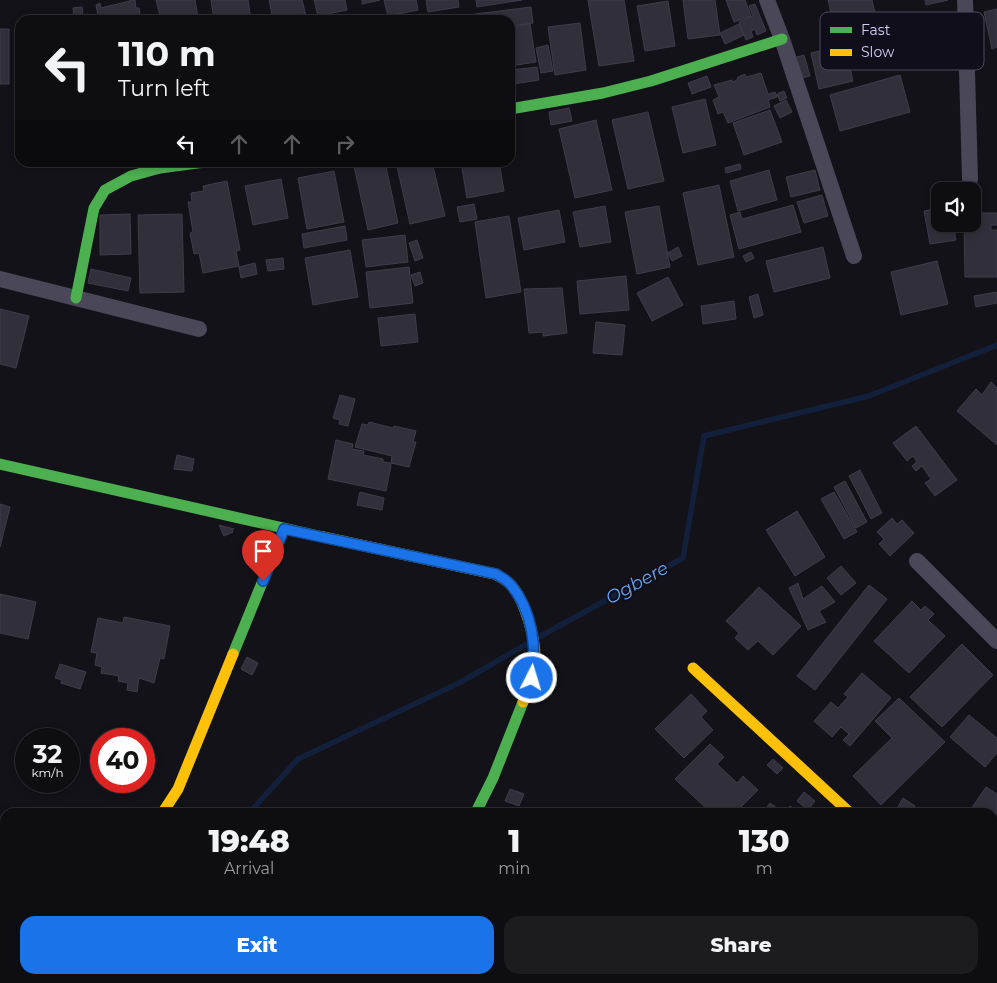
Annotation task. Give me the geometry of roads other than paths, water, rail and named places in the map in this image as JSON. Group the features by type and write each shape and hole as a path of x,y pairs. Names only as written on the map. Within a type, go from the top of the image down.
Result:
{"street":[{"path":"767,0 782,39 854,256"},
{"path":"515,109 651,82 782,39"},
{"path":"967,70 970,179"},
{"path":"76,298 94,208 106,190 131,176 168,167"},
{"path":"0,280 199,329"},
{"path":"0,464 284,529 496,574 511,584 523,605 532,630 534,669 493,778 478,808"},
{"path":"166,808 178,790 284,529"},
{"path":"917,561 997,640"},
{"path":"693,668 845,808"}],"waterway":[{"name":"Ogbere","path":"539,637 683,558 704,436 869,396 997,345"},
{"name":"Ogbere","path":"254,808 298,759 459,683 527,644"}]}
